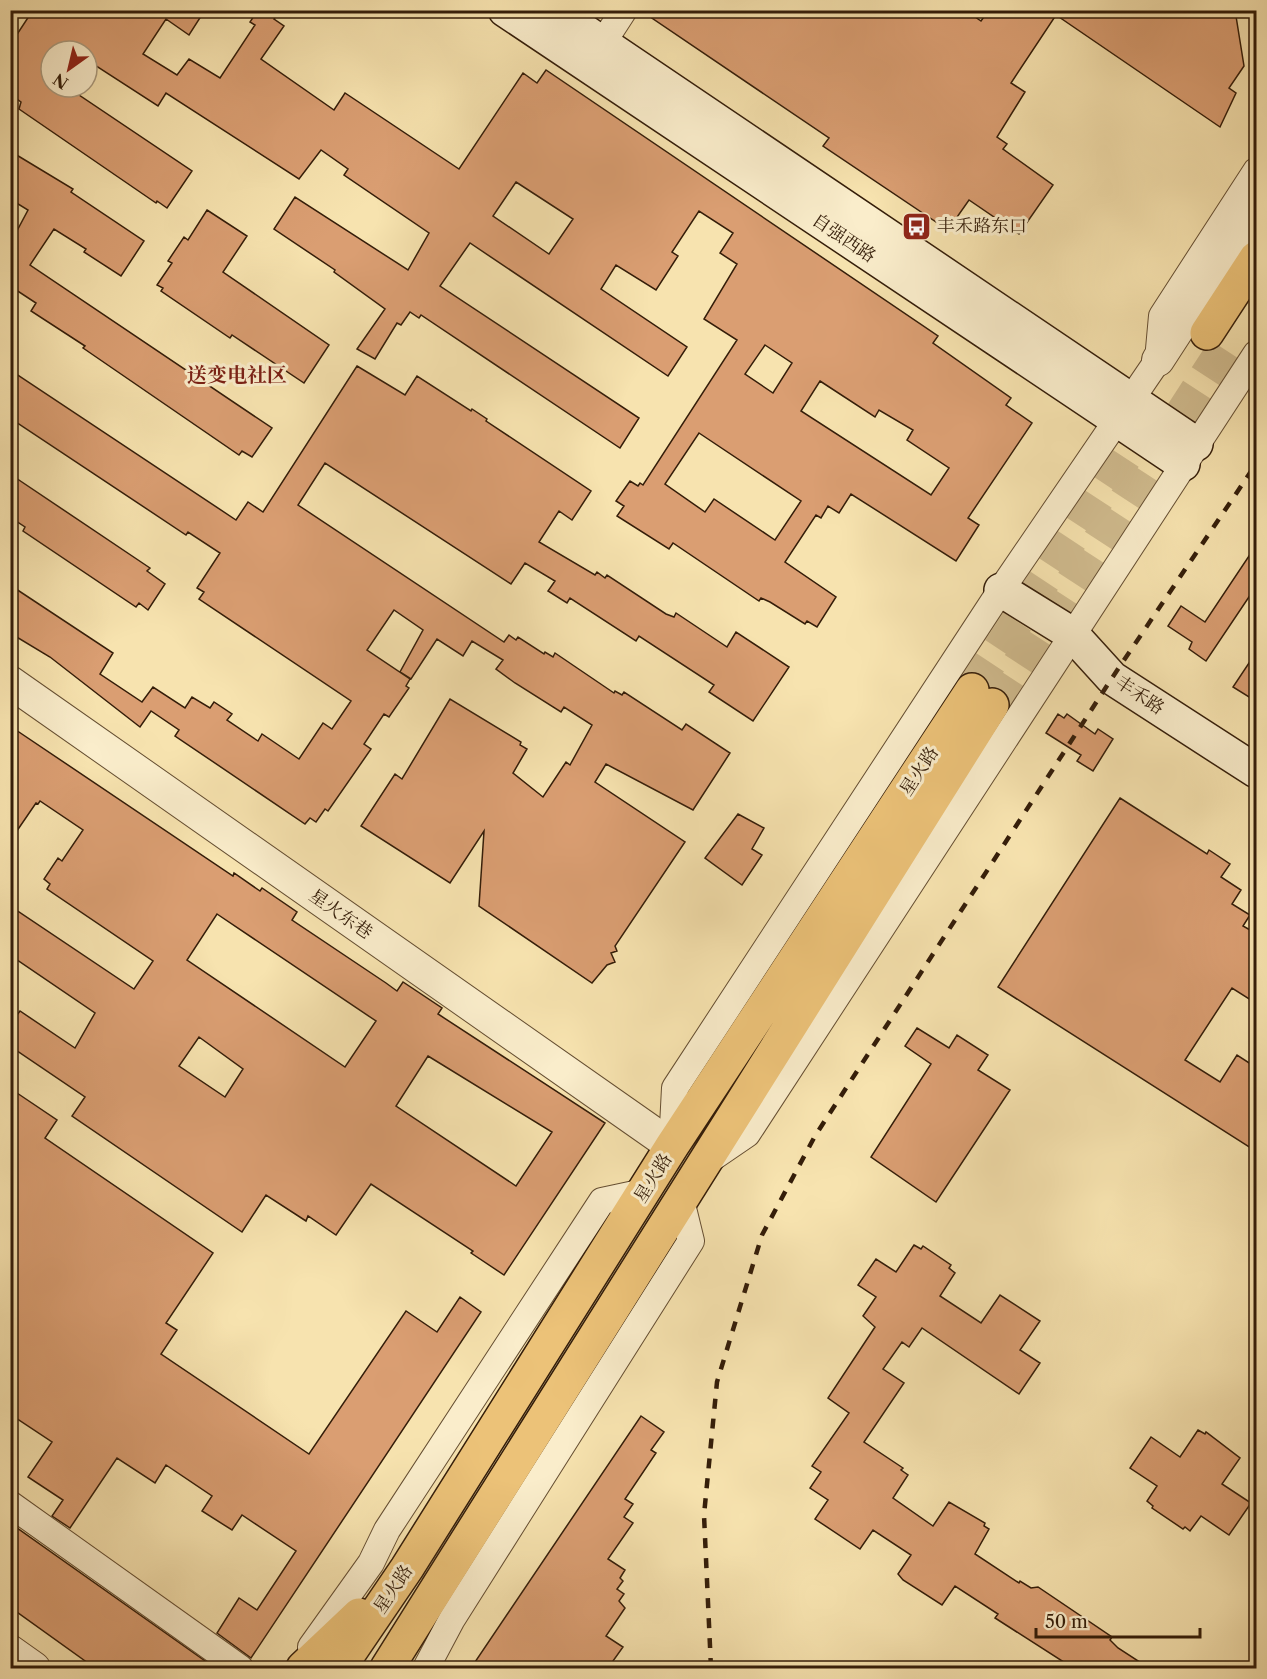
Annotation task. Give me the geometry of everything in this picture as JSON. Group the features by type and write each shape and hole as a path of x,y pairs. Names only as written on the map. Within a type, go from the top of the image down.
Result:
{"main road":[{"name":"自强西路","path":"505,10 1190,454"},
{"name":"自强西路","path":"553,10 1124,411"},
{"path":"1257,258 1216,339 1257,299"},
{"name":"丰禾路","path":"1001,590 1072,634 1112,678 1257,771"},
{"name":"星火路","path":"339,1668 407,1568 672,1146 982,698 704,1163 437,1593 387,1668"},
{"path":"303,1668 407,1568"},
{"path":"411,1668 437,1593"}],"street":[{"path":"602,44 624,10"},
{"path":"1158,360 1162,316 1257,171"},
{"path":"672,1146 675,1088 1001,590 1124,411 1257,209"},
{"path":"704,1163 747,1134 1257,354"},
{"name":"星火东巷","path":"10,682 672,1146"},
{"path":"295,1668 371,1563 387,1530 602,1201 644,1192"},
{"path":"426,1668 452,1619 691,1240 681,1200"},
{"path":"10,1504 240,1668"},
{"path":"10,1651 34,1668"}],"building":[{"path":"33,10 205,10 189,35 166,19 143,54 177,75 189,59 220,78 255,25 250,22 258,10 280,10 274,19 284,26 261,59 334,110 345,93 459,169 523,73 537,83 546,70 938,336 933,343 1011,398 1006,405 1032,423 968,518 979,525 956,561 851,494 839,513 828,506 821,518 816,515 785,562 836,597 817,627 807,621 805,624 770,602 761,598 759,601 673,543 669,549 617,516 624,506 616,501 630,481 638,486 640,483 643,485 737,340 704,319 737,264 720,253 733,233 699,211 672,252 678,256 656,290 616,265 601,289 687,347 668,376 470,243 440,286 639,418 620,448 421,315 419,318 410,312 401,325 397,323 375,359 357,349 385,309 334,272 335,270 274,229 295,197 408,270 429,233 344,175 348,169 321,150 299,179 166,93 158,106 99,68 99,39 39,39 39,99 85,99 192,171 167,208 157,201 156,203 19,109 21,102 10,94 10,45","holes":["516,182 573,219 549,254 493,216","765,345 792,363 773,393 745,374","820,381 875,417 879,410 913,430 907,440 949,468 931,495 801,411","699,433 801,501 775,540 714,499 705,512 665,484"]},
{"path":"640,10 965,10 981,21 989,10 1235,10 1244,66 1229,88 1236,93 1220,127 1056,15 1011,83 1025,92 997,137 1007,144 1003,149 1053,185 1019,234 969,200 948,230 823,146 829,138"},
{"path":"10,151 73,189 71,192 144,241 121,276 84,252 86,249 54,229 30,265 272,428 252,457 242,451 239,455 83,348 85,346 31,311 36,303 10,286 10,244 28,210 10,199"},
{"path":"207,210 247,236 223,272 329,345 304,383 232,335 230,338 161,291 163,288 157,285 172,263 168,261 184,237 188,240"},
{"path":"357,366 405,395 417,376 471,411 472,409 487,419 486,421 591,491 572,520 559,511 539,542 595,575 597,572 605,578 607,575 666,614 674,617 676,613 727,647 736,632 789,667 753,721 709,692 714,685 639,636 636,641 570,598 567,603 548,591 555,581 525,563 511,584 325,463 298,505 504,642 509,635 516,640 518,637 544,654 545,652 553,657 555,653 614,693 615,691 622,695 624,692 682,730 686,724 730,753 693,810 606,764 595,782 685,842 615,946 617,951 611,953 615,962 607,965 592,983 479,906 484,831 450,883 361,826 395,774 402,779 450,699 521,742 520,745 527,749 513,773 543,797 566,762 570,765 592,725 564,707 561,712 515,683 496,669 503,660 472,641 463,656 437,639 411,679 400,672 423,630 394,610 367,650 410,679 406,686 409,688 389,717 384,714 364,744 371,749 328,811 325,809 316,822 310,818 305,824 175,736 179,730 151,711 140,727 50,657 10,633 10,585 113,653 100,674 142,702 153,687 185,708 192,697 210,708 214,702 232,714 227,720 258,741 262,734 299,759 323,723 332,729 351,701 199,599 204,592 197,588 220,553 188,532 186,535 10,418 10,370 236,520 248,502 263,512"},
{"path":"10,474 150,568 147,571 165,584 148,610 139,603 136,607 23,531 25,527 10,517"},
{"path":"1257,544 1257,585 1206,661 1189,649 1192,642 1168,626 1181,606 1205,622"},
{"path":"1257,651 1257,702 1233,687"},
{"path":"1058,714 1064,718 1067,714 1095,734 1098,729 1113,739 1093,771 1077,761 1081,755 1046,733"},
{"path":"10,726 233,876 234,873 260,891 262,888 297,912 292,920 397,991 403,982 442,1008 438,1014 605,1123 504,1275 471,1253 473,1251 371,1184 336,1235 308,1216 306,1221 266,1195 242,1232 72,1116 85,1097 10,1046 10,1010 17,1015 20,1011 75,1048 95,1013 10,955 10,906 134,989 153,961 47,889 50,884 44,879 58,858 62,861 83,830 40,801 36,803 10,841","holes":["217,914 376,1021 345,1067 187,960","199,1037 243,1069 225,1097 179,1066","428,1056 552,1132 516,1186 396,1106"]},
{"path":"1120,798 1207,854 1209,850 1230,864 1221,877 1241,890 1232,904 1250,915 1243,926 1257,934 1257,1004 1232,988 1185,1060 1220,1082 1237,1055 1257,1068 1257,1152 998,987"},
{"path":"738,814 764,828 752,849 762,855 742,885 705,858"},
{"path":"917,1028 949,1048 957,1035 988,1055 978,1070 1010,1090 936,1202 871,1157 931,1064 905,1046"},
{"path":"17,1093 57,1120 45,1138 213,1253 166,1323 177,1330 161,1354 309,1454 406,1311 437,1332 460,1297 481,1312 251,1658 217,1633 239,1598 257,1610 296,1551 242,1515 232,1530 202,1511 212,1496 166,1465 155,1483 117,1458 70,1528 52,1516 63,1500 28,1477 52,1442 10,1414 10,1102"},
{"path":"914,1245 921,1249 923,1246 951,1265 949,1268 955,1273 940,1296 981,1323 1000,1295 1040,1321 1020,1350 1040,1363 1019,1394 922,1328 909,1347 902,1342 883,1369 904,1383 864,1442 903,1468 901,1470 908,1475 893,1498 933,1526 949,1502 985,1523 984,1526 989,1529 975,1554 1019,1583 1020,1581 1031,1588 1038,1587 1112,1637 1110,1640 1118,1648 1149,1668 1073,1668 995,1618 998,1614 955,1586 942,1605 903,1580 898,1574 911,1555 873,1530 860,1549 815,1519 828,1500 810,1488 821,1472 812,1466 849,1413 828,1398 875,1327 863,1316 876,1297 858,1285 876,1259 896,1272"},
{"path":"641,1416 664,1432 651,1450 656,1453 625,1499 633,1504 624,1517 633,1523 608,1559 625,1570 620,1578 623,1581 617,1589 624,1594 619,1601 625,1608 606,1636 623,1647 608,1668 484,1668 475,1662"},
{"path":"1198,1430 1205,1434 1206,1432 1240,1458 1222,1484 1251,1503 1229,1535 1201,1516 1190,1531 1185,1527 1183,1529 1152,1508 1153,1506 1147,1501 1157,1486 1130,1468 1151,1437 1180,1457"},
{"path":"10,1523 215,1668 95,1668 10,1607"}],"tunnel":[{"path":"992,705 1226,345"},
{"path":"972,690 1155,412"}],"railway":[{"path":"711,1668 704,1515 717,1382 762,1235 815,1136 1112,678 1256,464"}],"place":[{"name":"丰禾路东口","path":"916,226"}],"district":[{"name":"送变电社区","path":"237,375"}]}
